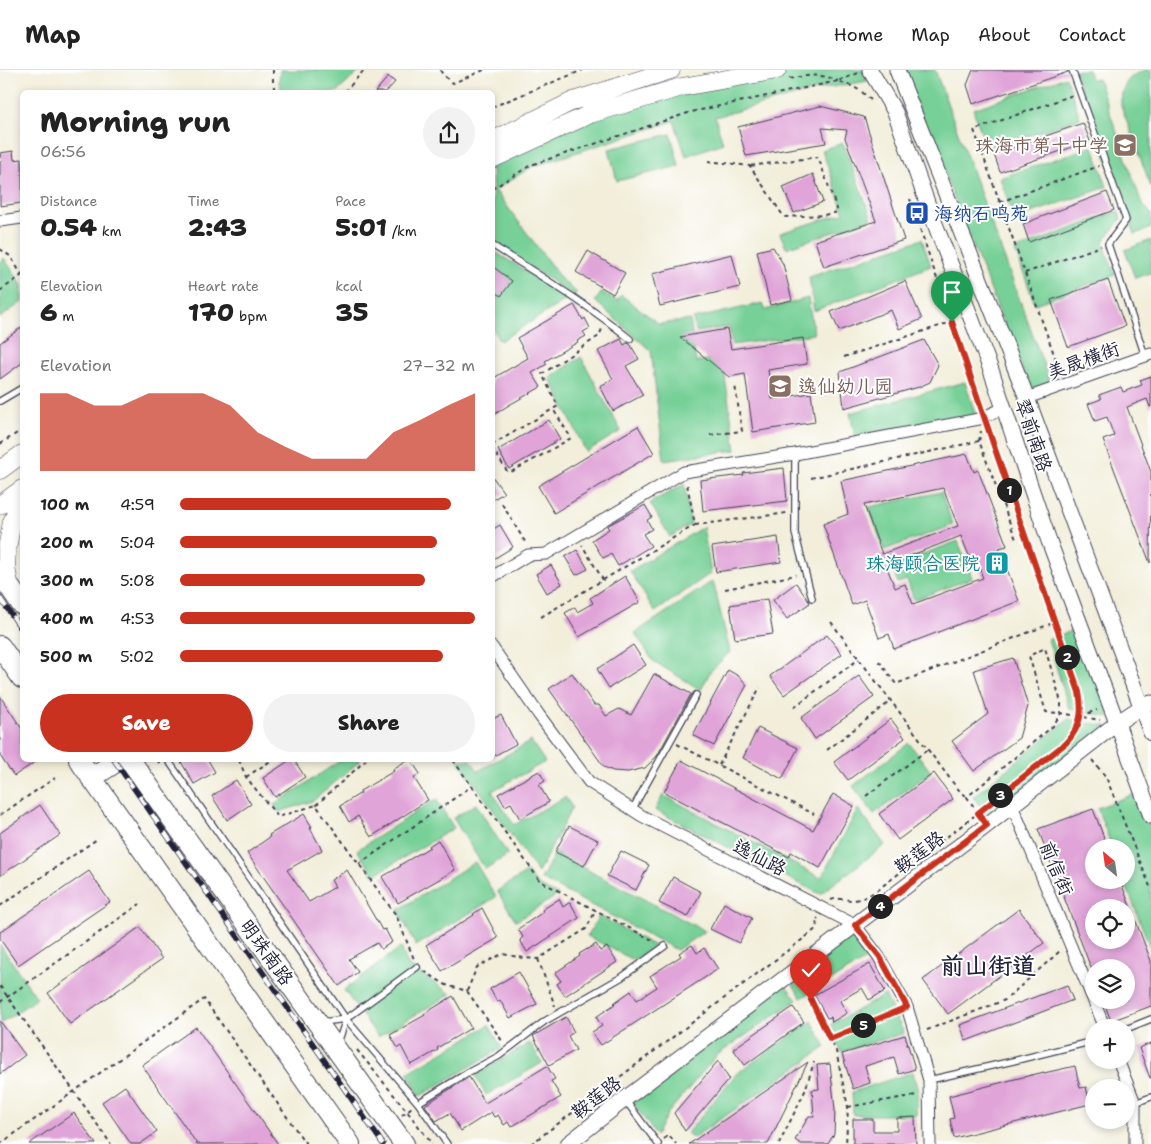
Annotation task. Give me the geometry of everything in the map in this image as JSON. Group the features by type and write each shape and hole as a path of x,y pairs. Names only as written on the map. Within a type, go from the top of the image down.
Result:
{"highway":[{"path":"5,580 20,602"},
{"path":"0,646 20,675"},
{"path":"80,762 350,1144"},
{"path":"91,778 116,762"},
{"name":"明珠南路","path":"131,762 404,1144"}],"main road":[{"path":"495,140 573,101 671,70"},
{"name":"翠前南路","path":"897,70 1146,705 1151,733"},
{"name":"翠前南路","path":"864,71 895,112 929,208 992,370 1111,722 1151,816"},
{"path":"495,158 590,114 682,87 777,72"},
{"path":"0,460 20,453"},
{"path":"0,470 20,454"},
{"path":"0,505 20,491"},
{"path":"5,580 7,549 12,522 20,504"},
{"name":"鞍莲路","path":"568,1144 855,925 983,819 1012,805 1083,750 1111,722 1146,705"}],"street":[{"path":"0,222 20,218"},
{"name":"美晟橫街","path":"1027,398 1148,355"},
{"path":"495,575 528,555 546,554 684,472 795,454 979,419 1004,408"},
{"name":"逸仙路","path":"495,651 589,782 650,821 855,925 880,957 907,1007 929,1080 930,1144"},
{"name":"前信街","path":"1012,805 1101,1019"},
{"path":"1135,1129 1135,1144"}],"lane":[{"path":"1072,70 1126,220 1108,244 1148,355"},
{"path":"495,247 606,320 630,339"},
{"path":"0,401 20,389"},
{"path":"795,454 795,533 812,598"},
{"path":"632,810 696,695"},
{"path":"169,762 346,1019 418,1103 447,1144"},
{"path":"418,1103 499,1056 545,1020 622,977 664,946"},
{"path":"318,1022 346,1019 417,967"},
{"path":"336,1048 346,1019"},
{"path":"1135,1025 1151,1019"},
{"path":"929,1080 1085,1043"},
{"path":"1135,1103 1151,1097"},
{"path":"625,1099 658,1144"}],"path":[{"path":"273,70 275,90"},
{"path":"347,90 364,70"},
{"path":"440,70 453,83 484,70"},
{"path":"495,106 583,70"},
{"path":"495,187 531,165 691,112 838,81 864,71"},
{"path":"777,72 828,76 862,91 873,102"},
{"path":"1056,360 974,130 1080,92"},
{"path":"708,160 750,166 818,157 838,212 824,215 784,216 750,166"},
{"path":"1000,202 1106,164"},
{"path":"531,1144 811,933 816,928 816,920 833,898 852,900 863,898 983,819 1066,743 1074,735 1078,725 1082,704 1079,692 908,191"},
{"path":"1025,273 1108,244"},
{"path":"0,249 10,256 20,272"},
{"path":"0,290 20,276"},
{"path":"844,357 970,316"},
{"path":"495,444 558,406 542,374 599,336 606,320"},
{"path":"710,435 742,431 734,385"},
{"path":"495,451 507,471 511,472 572,438 553,409"},
{"path":"0,444 20,431"},
{"path":"811,478 980,441 1017,542"},
{"path":"684,472 696,525"},
{"path":"502,504 527,544 528,555"},
{"path":"541,617 696,525 795,512"},
{"path":"577,536 603,580"},
{"path":"725,589 806,573"},
{"path":"879,661 896,684 1076,614"},
{"path":"831,622 927,750 983,819"},
{"path":"967,797 1053,726 1061,713 1061,702 1045,648 1029,656 1046,712 1061,713 1081,716 1111,722"},
{"path":"794,707 859,659"},
{"path":"719,766 760,687"},
{"path":"827,750 891,702"},
{"path":"1081,716 1100,708"},
{"path":"671,741 814,814"},
{"path":"866,796 927,750"},
{"path":"1083,750 1106,777 1151,889"},
{"path":"240,762 246,777 278,817 316,805 364,762"},
{"path":"246,777 269,762"},
{"path":"454,762 540,881 664,946"},
{"path":"0,815 55,778"},
{"path":"359,864 472,786"},
{"path":"316,805 396,916 417,967 446,985 467,991 508,1049"},
{"path":"0,906 97,839"},
{"path":"0,1002 140,904"},
{"path":"467,991 477,967 502,954 538,959 586,929 596,910"},
{"path":"915,1034 1005,1000 1069,942"},
{"path":"538,959 558,1013"},
{"path":"0,986 111,1144"},
{"path":"0,1144 204,999 306,1144"},
{"path":"811,1000 836,1051 848,1107 846,1144"},
{"path":"830,1039 907,1007"},
{"path":"781,1144 805,1091 814,1062"},
{"path":"848,1107 929,1093"},
{"path":"658,1144 669,1135 676,1144"}],"green space":[{"path":"280,70 361,70 339,90 281,90 279,82"},
{"path":"801,70 864,70 868,81 820,89 715,117 723,143 686,156 674,121 531,167 495,190 495,162 590,118 683,92"},
{"path":"903,70 935,70 1050,382 1030,389"},
{"path":"1074,70 1088,70 1092,80 1098,79 1142,204 1151,213 1151,228 1135,234"},
{"path":"1146,70 1151,70 1151,187 1121,105 1122,92 1127,82 1130,78"},
{"path":"1066,77 1080,118 987,150 973,109"},
{"path":"671,134 679,166 617,181 609,149"},
{"path":"843,143 872,219 786,248 780,233 844,213 822,150"},
{"path":"1093,146 1107,187 1014,219 1000,178"},
{"path":"495,190 562,280 577,293 573,295 495,243"},
{"path":"1118,211 1121,219 1103,242 1115,275 1035,304 1015,250"},
{"path":"922,239 931,266 814,311 809,277"},
{"path":"1151,240 1151,273 1135,278 1125,250"},
{"path":"495,252 569,298 500,341 495,332"},
{"path":"4,258 20,282 20,303 0,318 0,261"},
{"path":"602,292 617,301 621,295 659,324 690,320 696,362 722,357 736,450 664,460 651,351 595,301"},
{"path":"808,298 814,334 732,345 729,327 696,332 693,319 763,303 765,310"},
{"path":"581,357 621,431 586,452 550,378"},
{"path":"965,382 976,416 855,437 850,413"},
{"path":"684,484 691,524 670,537 650,503"},
{"path":"941,492 953,525 884,550 869,507"},
{"path":"703,527 711,573 655,612 630,571"},
{"path":"958,541 972,578 914,600 907,580 898,583 891,566"},
{"path":"713,581 730,652 710,672 701,690 653,661 635,633"},
{"path":"1077,629 1110,717 1069,709 1048,639"},
{"path":"1068,719 1108,726 989,818 973,797"},
{"path":"531,741 545,762 492,791 514,825 565,797 572,807 538,873 459,762 472,762 478,771"},
{"path":"909,743 931,772 874,814 853,786"},
{"path":"338,762 359,762 313,801 279,812 274,805"},
{"path":"1137,793 1151,829 1151,950 1135,909 1135,899 1131,899 1127,889 1135,889 1135,839 1109,839 1097,808"},
{"path":"663,795 821,878 858,809 885,845 820,894 655,810"},
{"path":"436,799 454,828 374,875 357,850"},
{"path":"476,804 508,855 485,869 453,818"},
{"path":"555,853 705,931 677,950 541,879"},
{"path":"475,862 496,897 416,946 398,910"},
{"path":"527,872 538,885 558,895 516,921 497,891"},
{"path":"599,916 655,946 633,960 587,936"},
{"path":"855,927 876,954 801,998 789,978"},
{"path":"0,945 37,998 0,1024"},
{"path":"401,947 408,965 451,994 378,1037 344,990"},
{"path":"784,983 797,1000 717,1055 668,1113 656,1135 630,1099"},
{"path":"885,995 904,1033 841,1052 830,1025"},
{"path":"812,1021 826,1047 693,1138 687,1133 736,1074"},
{"path":"489,1025 502,1048 420,1096 407,1073"},
{"path":"530,1043 542,1063 486,1095 475,1075"},
{"path":"913,1072 918,1091 916,1115 853,1115 852,1092"}],"building":[{"path":"973,70 1067,70 1068,72 973,104 967,85"},
{"path":"388,77 395,82 388,90 377,90"},
{"path":"820,106 864,117 904,240 824,267 815,241 876,221 845,138 847,130 822,128 826,143 746,156 738,127"},
{"path":"1083,123 1090,141 1000,172 994,154"},
{"path":"13,151 14,160 20,159 20,203 0,206 0,162 2,162 0,153"},
{"path":"813,174 823,202 794,213 783,187"},
{"path":"1107,192 1114,210 1029,242 1023,224"},
{"path":"773,247 783,264 792,300 770,305 757,251"},
{"path":"588,251 625,273 613,294 576,272"},
{"path":"732,254 740,287 660,306 652,274"},
{"path":"495,268 512,281 501,296 495,291"},
{"path":"1108,280 1125,326 1068,347 1051,300"},
{"path":"905,281 922,319 899,329 891,310 839,331 831,312"},
{"path":"574,305 583,320 585,318 590,328 583,332 586,336 545,361 547,364 532,373 541,387 495,414 495,377 528,358 517,338"},
{"path":"20,328 20,364 0,379 0,343"},
{"path":"727,329 731,349 803,338 807,364 768,370 772,399 811,393 815,422 753,432 745,374 729,377 680,337"},
{"path":"621,339 624,345 630,344 639,359 626,366 643,395 613,411 600,386 613,379 598,351"},
{"path":"924,340 938,365 930,382 919,387 844,408 840,372"},
{"path":"1151,376 1151,407 1147,399 1127,407 1151,472 1150,563 1103,440 1114,436 1107,417 1095,421 1088,404 1101,399 1099,395 1121,387 1123,392 1142,385 1140,380"},
{"path":"549,420 560,439 509,469 498,450"},
{"path":"638,426 654,453 554,513 538,486"},
{"path":"967,454 974,472 978,470 1007,546 999,548 1019,601 894,649 889,634 879,638 865,600 852,605 823,524 848,514 841,481","holes":["943,488 958,526 882,554 864,505","961,536 970,558 975,556 983,578 913,604 905,584 895,588 886,565"]},
{"path":"784,468 787,501 703,511 700,480"},
{"path":"495,480 504,493 495,498"},
{"path":"645,505 652,517 647,520 652,529 643,534 651,546 618,566 611,554 603,558 592,540 609,529 607,526"},
{"path":"500,525 513,547 495,558 495,528"},
{"path":"778,537 781,562 716,572 712,547"},
{"path":"577,550 588,569 576,575 565,557"},
{"path":"551,565 562,584 547,593 536,574"},
{"path":"625,576 640,602 579,637 565,613 575,607 577,612 593,603 590,598"},
{"path":"796,583 810,603 787,619 773,600"},
{"path":"767,599 773,634 735,639 730,605"},
{"path":"827,635 842,654 784,695 770,676"},
{"path":"633,645 646,665 609,688 597,669"},
{"path":"1013,658 1028,706 1019,738 974,771 952,741 988,714 974,670"},
{"path":"728,670 740,677 747,685 714,746 693,735"},
{"path":"572,673 594,705 599,705 606,716 619,709 631,715 654,674 691,694 657,756 645,768 628,772 613,771 604,767 549,689"},
{"path":"859,676 874,697 815,739 801,718"},
{"path":"0,696 20,726 20,762 35,762 14,776 0,756"},
{"path":"501,715 516,744 495,755 495,718"},
{"path":"891,719 905,738 848,780 834,762"},
{"path":"758,728 798,748 782,779 743,758"},
{"path":"681,760 813,830 833,794 854,806 820,868 791,852 789,857 664,792"},
{"path":"181,762 209,762 215,772 194,784"},
{"path":"287,762 295,762 305,777 275,797 263,778"},
{"path":"404,762 412,762 420,774 414,778 428,800 371,837 358,816 349,822 340,806 361,793 360,791 394,771 393,769"},
{"path":"539,771 545,781 539,785 549,802 520,819 511,803 505,806 498,794"},
{"path":"934,773 953,799 898,840 879,814"},
{"path":"236,780 251,804 227,820 212,796"},
{"path":"40,805 60,835 0,876 0,833"},
{"path":"1093,809 1105,839 1085,839 1085,889 1123,889 1127,899 1085,899 1085,949 1135,949 1135,919 1151,961 1151,1006 1116,1019 1110,1019 1106,1009 1135,1009 1135,959 1088,959 1038,829"},
{"path":"304,814 322,850 287,870 309,902 335,887 331,880 347,870 382,930 385,929 392,942 381,949 377,943 349,959 358,972 339,986 247,853 270,837 269,835"},
{"path":"569,826 598,840 584,866 555,852"},
{"path":"438,840 455,870 398,903 382,877"},
{"path":"621,851 649,865 636,890 607,876"},
{"path":"89,871 110,902 18,965 0,939 0,932"},
{"path":"673,877 701,892 688,917 659,903"},
{"path":"559,899 563,907 570,902 579,918 527,952 520,940 523,937 518,929"},
{"path":"724,903 752,918 739,943 710,929"},
{"path":"482,908 498,938 442,971 426,945"},
{"path":"1019,909 1044,943 948,1014 923,980"},
{"path":"140,927 162,959 70,1024 48,993"},
{"path":"596,944 600,951 607,947 617,962 565,996 557,984 561,981 555,973 580,956 579,954"},
{"path":"692,945 697,953 704,948 718,969 601,1045 592,1032 602,1026 596,1017 631,991 637,1000 657,987 650,976 681,956 679,953"},
{"path":"870,964 885,991 869,1000 862,988 840,1001 847,1013 832,1022 831,1017 827,1018 814,995"},
{"path":"519,972 537,1004 510,1018 500,1000 497,1002 490,989"},
{"path":"1067,985 1073,1000 966,1041 960,1025"},
{"path":"453,996 471,1028 411,1065 401,1046 398,1048 390,1035"},
{"path":"793,1007 804,1022 745,1065 733,1049"},
{"path":"566,1017 574,1032 568,1036 576,1050 549,1065 533,1036"},
{"path":"0,1021 25,1055 0,1074"},
{"path":"196,1027 278,1144 197,1144 142,1065"},
{"path":"905,1035 908,1044 906,1045 908,1045 915,1069 899,1074 894,1057 865,1066 870,1083 853,1089 842,1054"},
{"path":"1151,1043 1151,1078 1150,1078 1139,1048"},
{"path":"718,1061 729,1079 685,1131 674,1113"},
{"path":"808,1062 768,1144 689,1144"},
{"path":"830,1064 835,1110 834,1134 828,1144 801,1144 795,1140 809,1116 814,1116 812,1090 819,1089 817,1065"},
{"path":"547,1066 555,1079 551,1081 561,1097 511,1127 508,1122 504,1125 498,1115 494,1117 491,1112 461,1131 450,1113 436,1121 425,1105 469,1077 485,1103"},
{"path":"1075,1066 1080,1088 1085,1087 1085,1105 954,1138 950,1119 954,1118 949,1096"},
{"path":"125,1086 157,1132 140,1144 131,1144 102,1102"},
{"path":"74,1113 96,1144 29,1144"},
{"path":"915,1117 916,1144 853,1144 853,1119 873,1119 873,1131 897,1131 897,1118"}],"railway":[{"path":"0,598 20,627"},
{"path":"115,762 383,1144"}],"place":[{"name":"珠海市第十中学","path":"1125,145"},
{"name":"海纳石鸣苑","path":"917,213"},
{"name":"逸仙幼儿园","path":"780,386"},
{"name":"珠海颐合医院","path":"997,563"}],"district":[{"name":"前山街道","path":"988,966"}],"route":[{"path":"811,1000 830,1039 907,1007 880,957 855,925 987,825 978,813 1066,743 1074,735 1081,716 1082,704 1079,692 952,322"}]}
